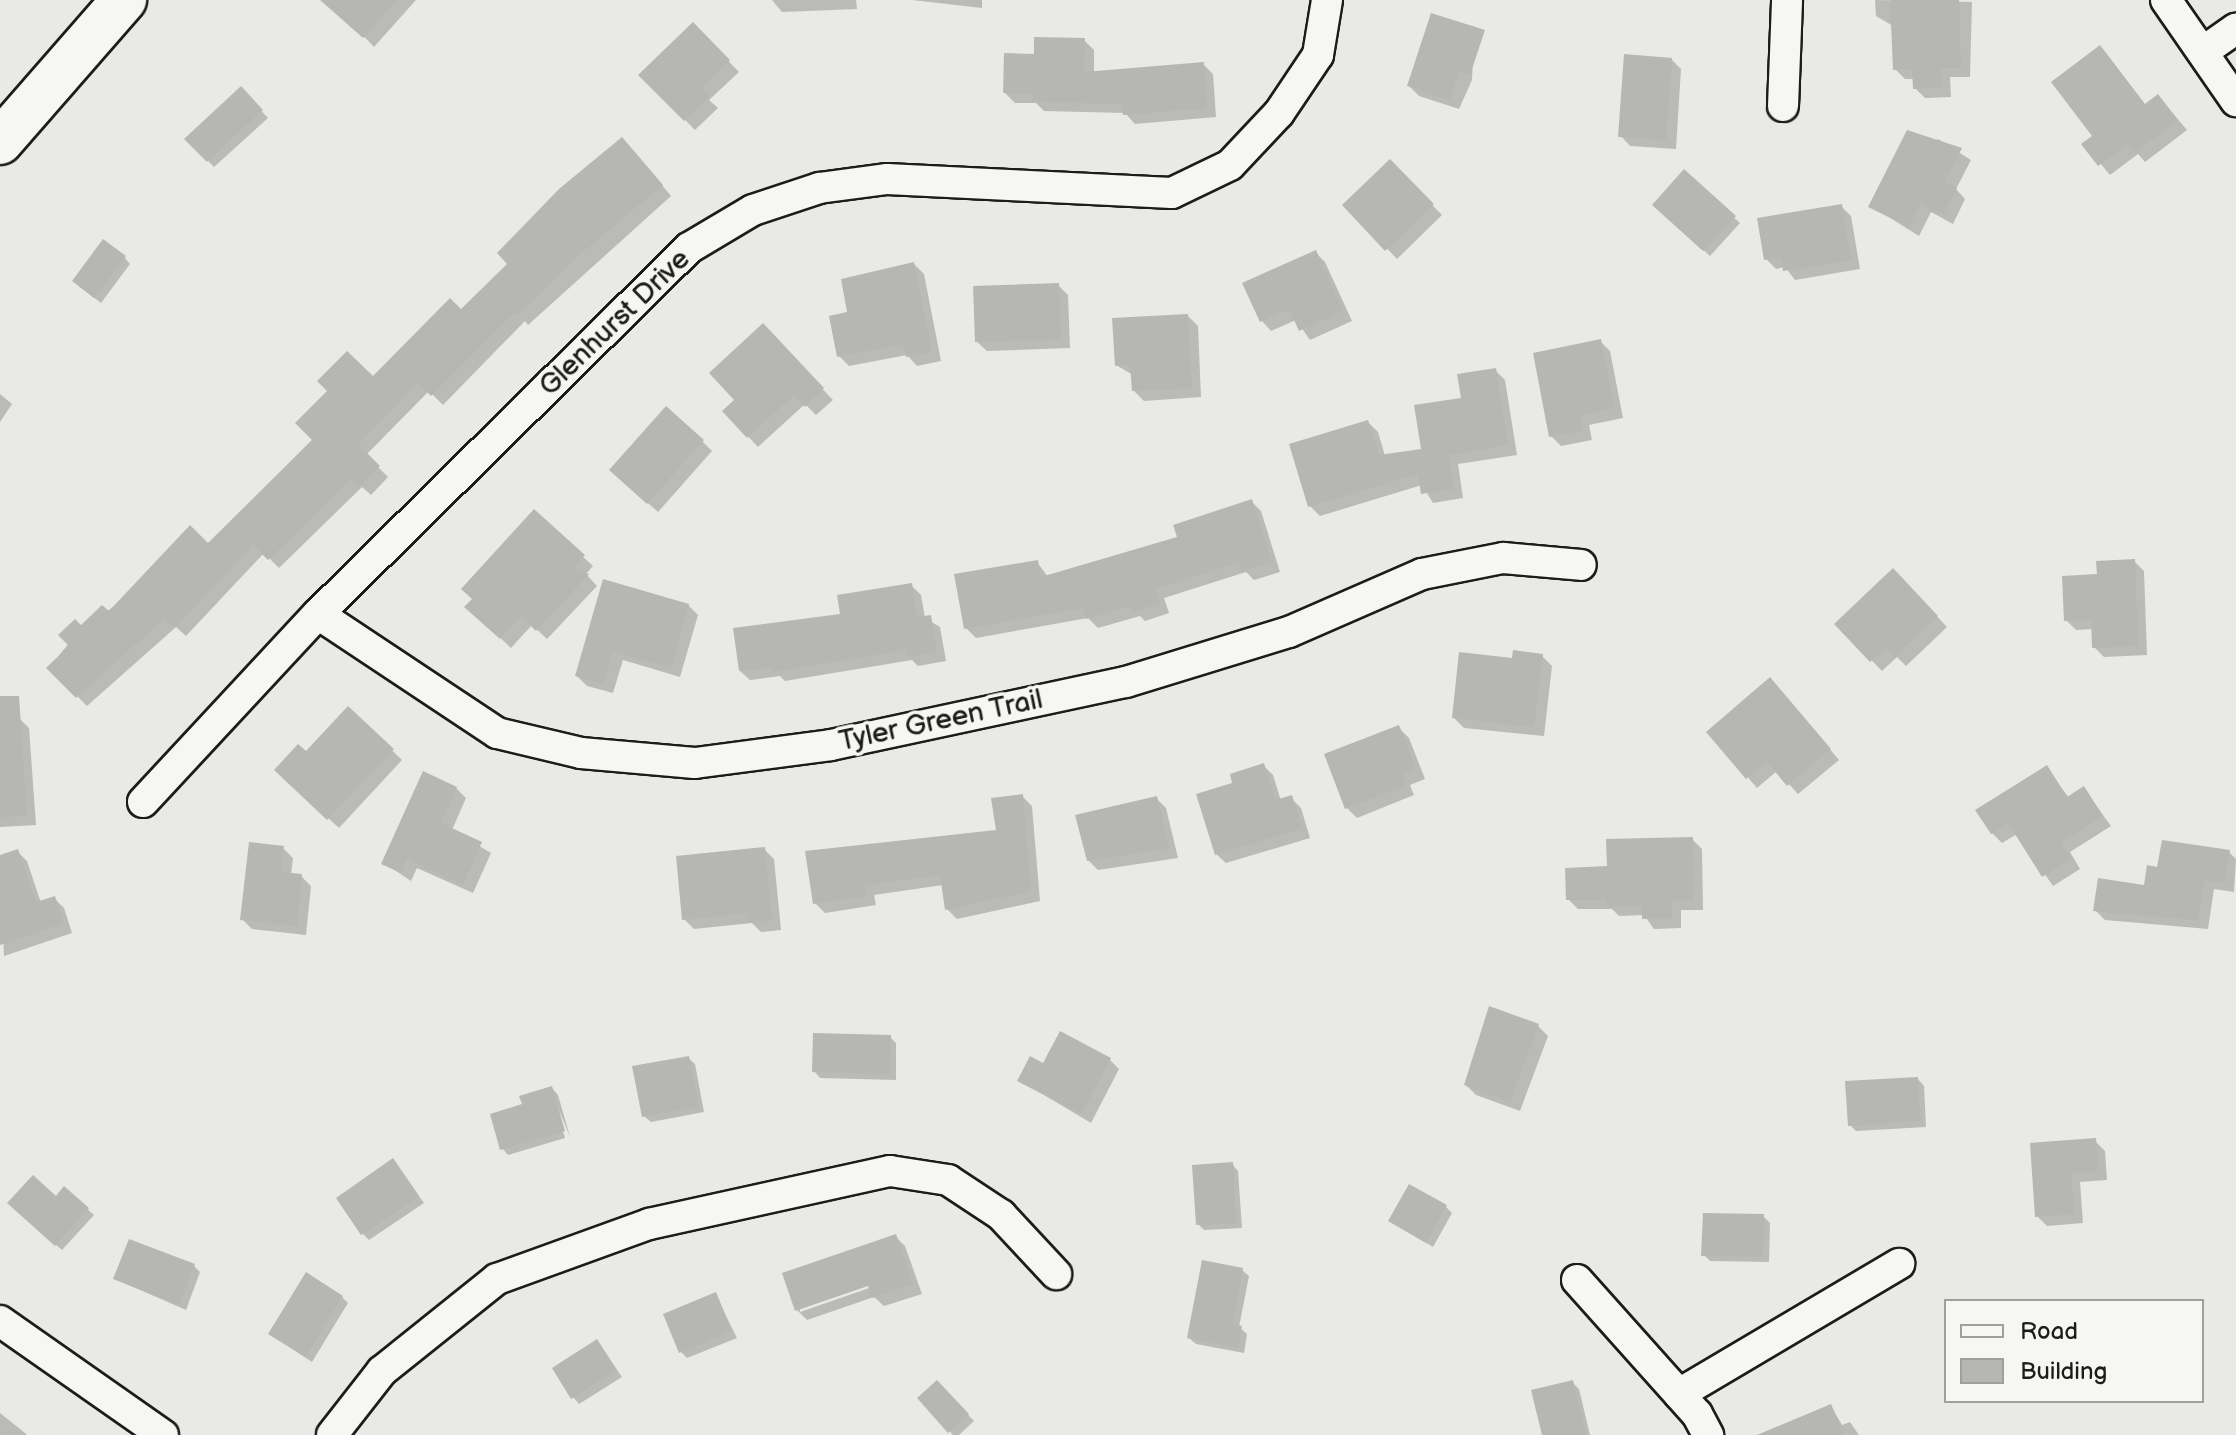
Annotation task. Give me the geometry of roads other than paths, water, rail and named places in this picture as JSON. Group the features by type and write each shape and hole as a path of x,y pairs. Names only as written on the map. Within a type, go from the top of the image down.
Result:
{"street":[{"path":"0,142 124,0"},
{"name":"Glenhurst Drive","path":"143,802 318,614 689,248 753,210 819,188 887,179 1172,193 1230,165 1279,113 1318,55 1327,0"},
{"path":"1783,106 1787,0"},
{"path":"2166,0 2236,101"},
{"path":"2204,51 2236,29"},
{"name":"Tyler Green Trail","path":"318,614 497,733 581,753 695,763 831,745 1126,682 1289,632 1422,574 1503,558 1581,565"},
{"path":"332,1435 382,1371 497,1279 649,1224 890,1171 948,1180 1001,1215 1056,1274"},
{"path":"1679,1394 1899,1264"},
{"path":"1577,1280 1679,1394 1708,1435"},
{"path":"0,1321 163,1435"}]}
